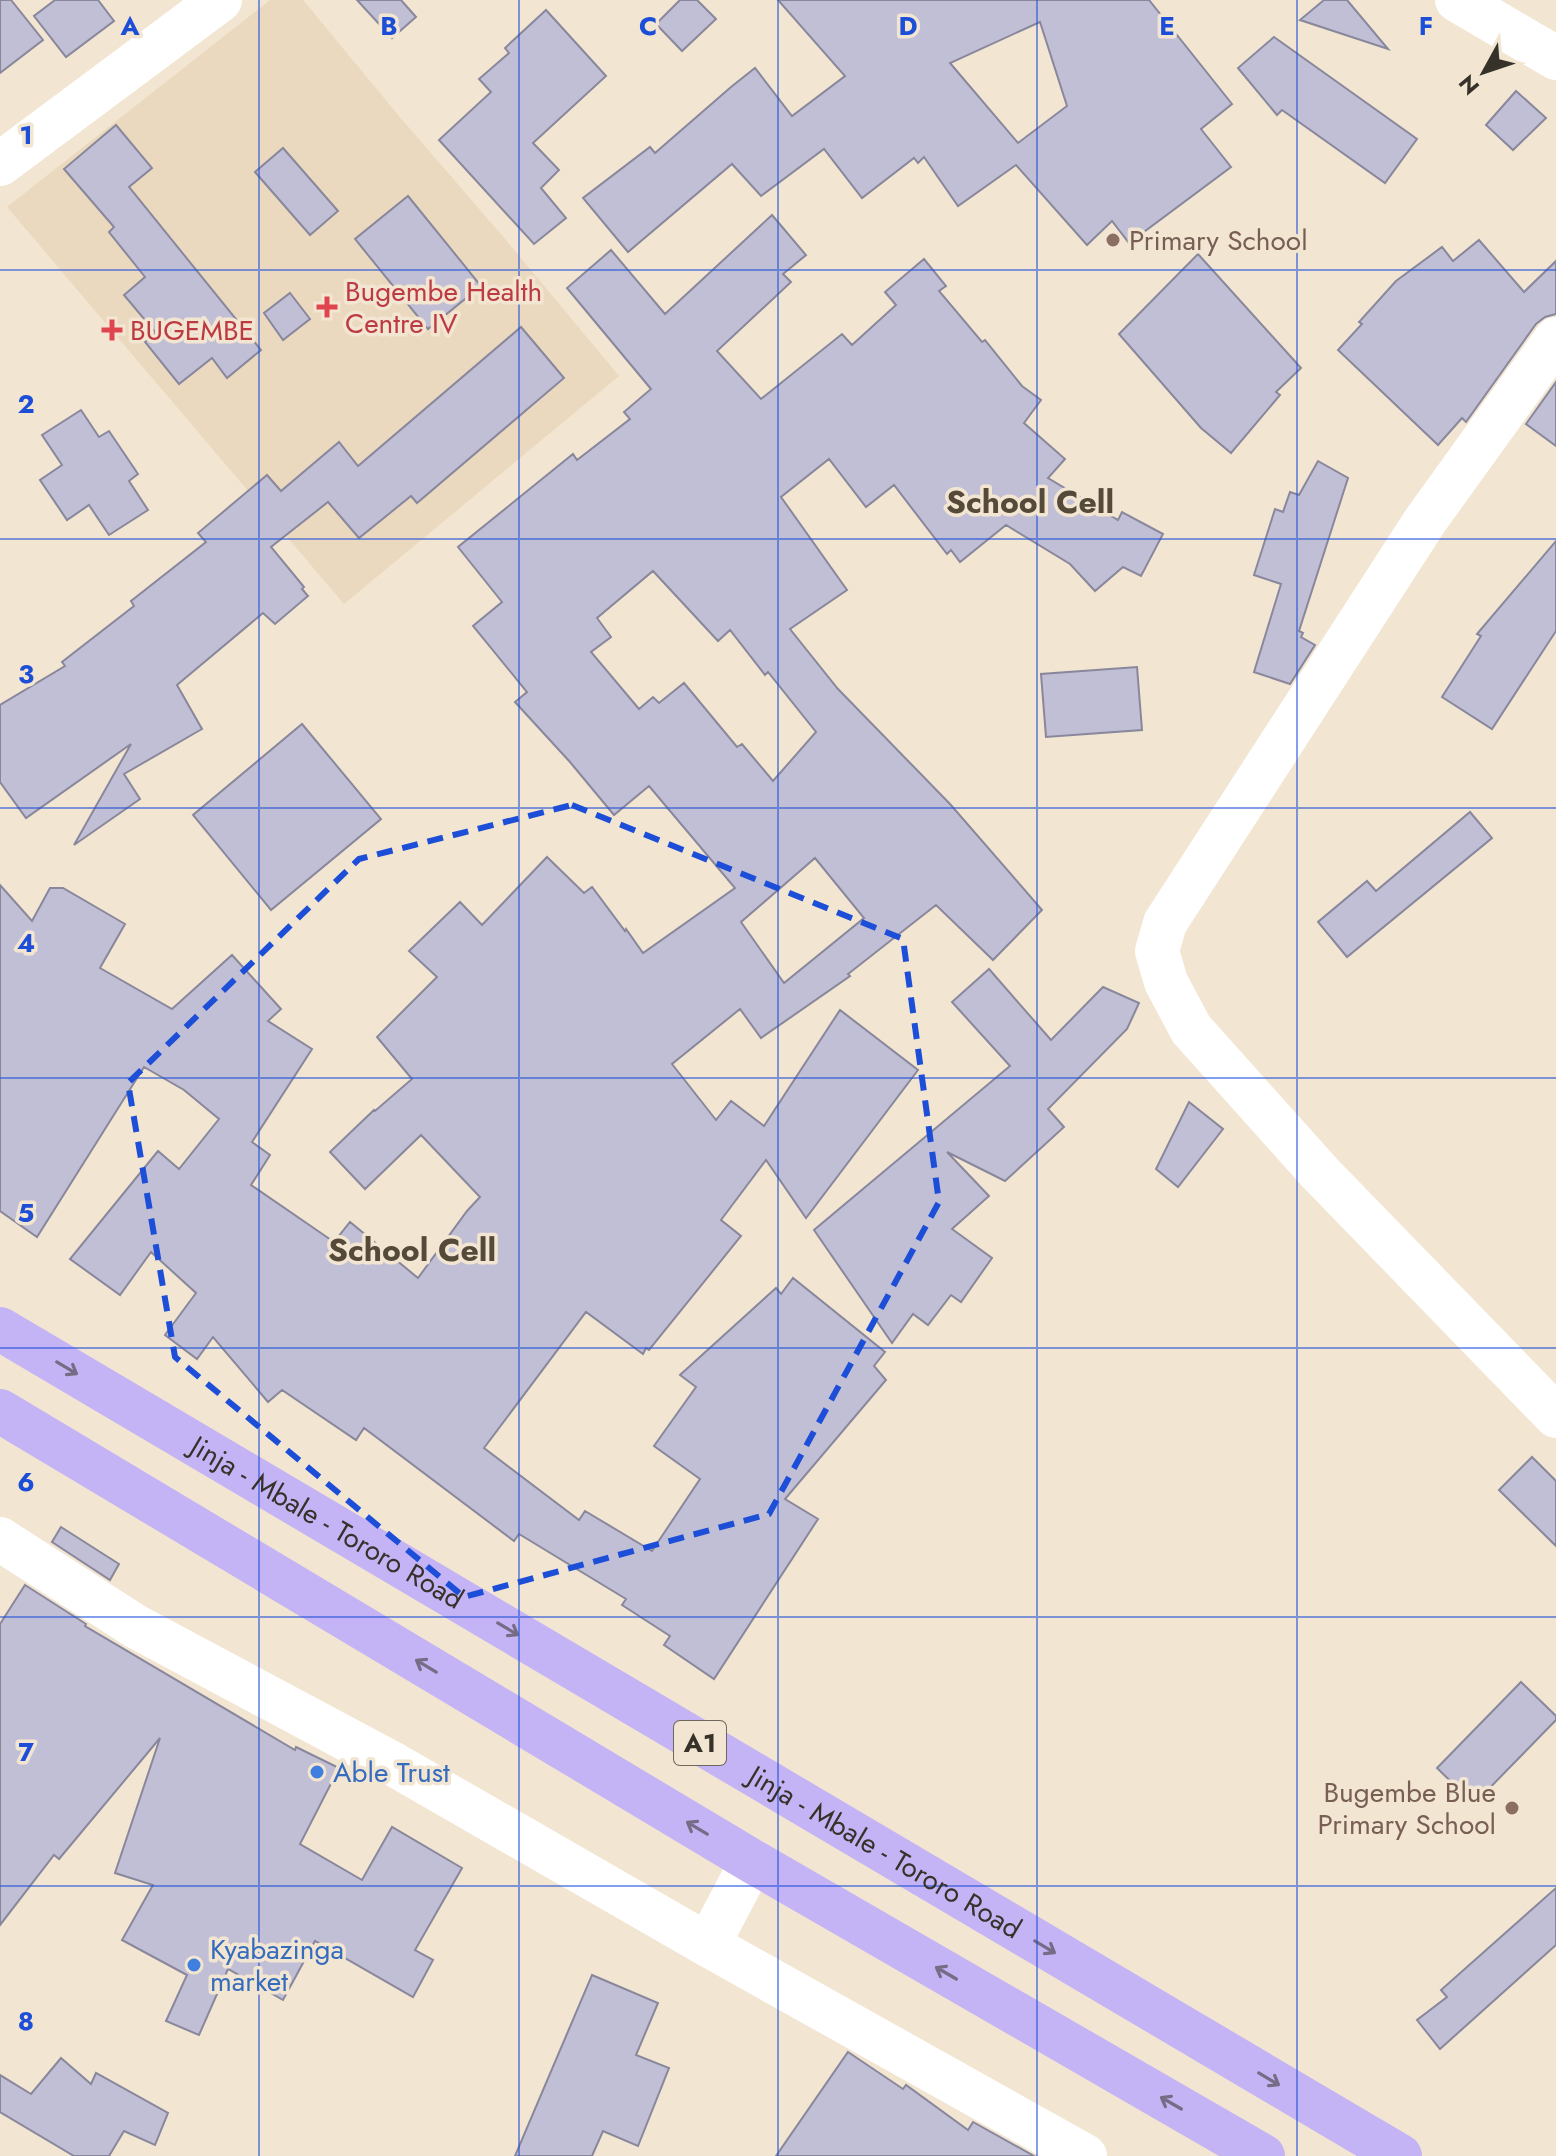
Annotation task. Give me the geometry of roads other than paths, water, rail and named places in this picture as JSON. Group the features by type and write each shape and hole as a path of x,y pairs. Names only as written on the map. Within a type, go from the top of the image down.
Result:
{"highway":[{"name":"Jinja - Mbale - Tororo Road","path":"0,1329 1400,2156"},
{"path":"0,1411 752,1861 1263,2156"}],"street":[{"path":"0,164 220,0"},
{"path":"1457,0 1556,58"},
{"path":"1556,339 1425,521 1165,923 1157,951 1166,982 1191,1029 1320,1173 1556,1416"},
{"path":"0,1539 135,1626 395,1765 1085,2156"},
{"path":"708,1945 752,1861"}],"place":[{"name":"Primary School","path":"1113,240"},
{"name":"Bugembe Health Centre IV","path":"327,307"},
{"name":"BUGEMBE","path":"112,330"},
{"name":"Able Trust","path":"317,1772"},
{"name":"Bugembe Blue Primary School","path":"1512,1808"},
{"name":"Kyabazinga market","path":"194,1965"}],"district":[{"name":"School Cell","path":"1030,502"},
{"name":"School Cell","path":"412,1250"}]}
